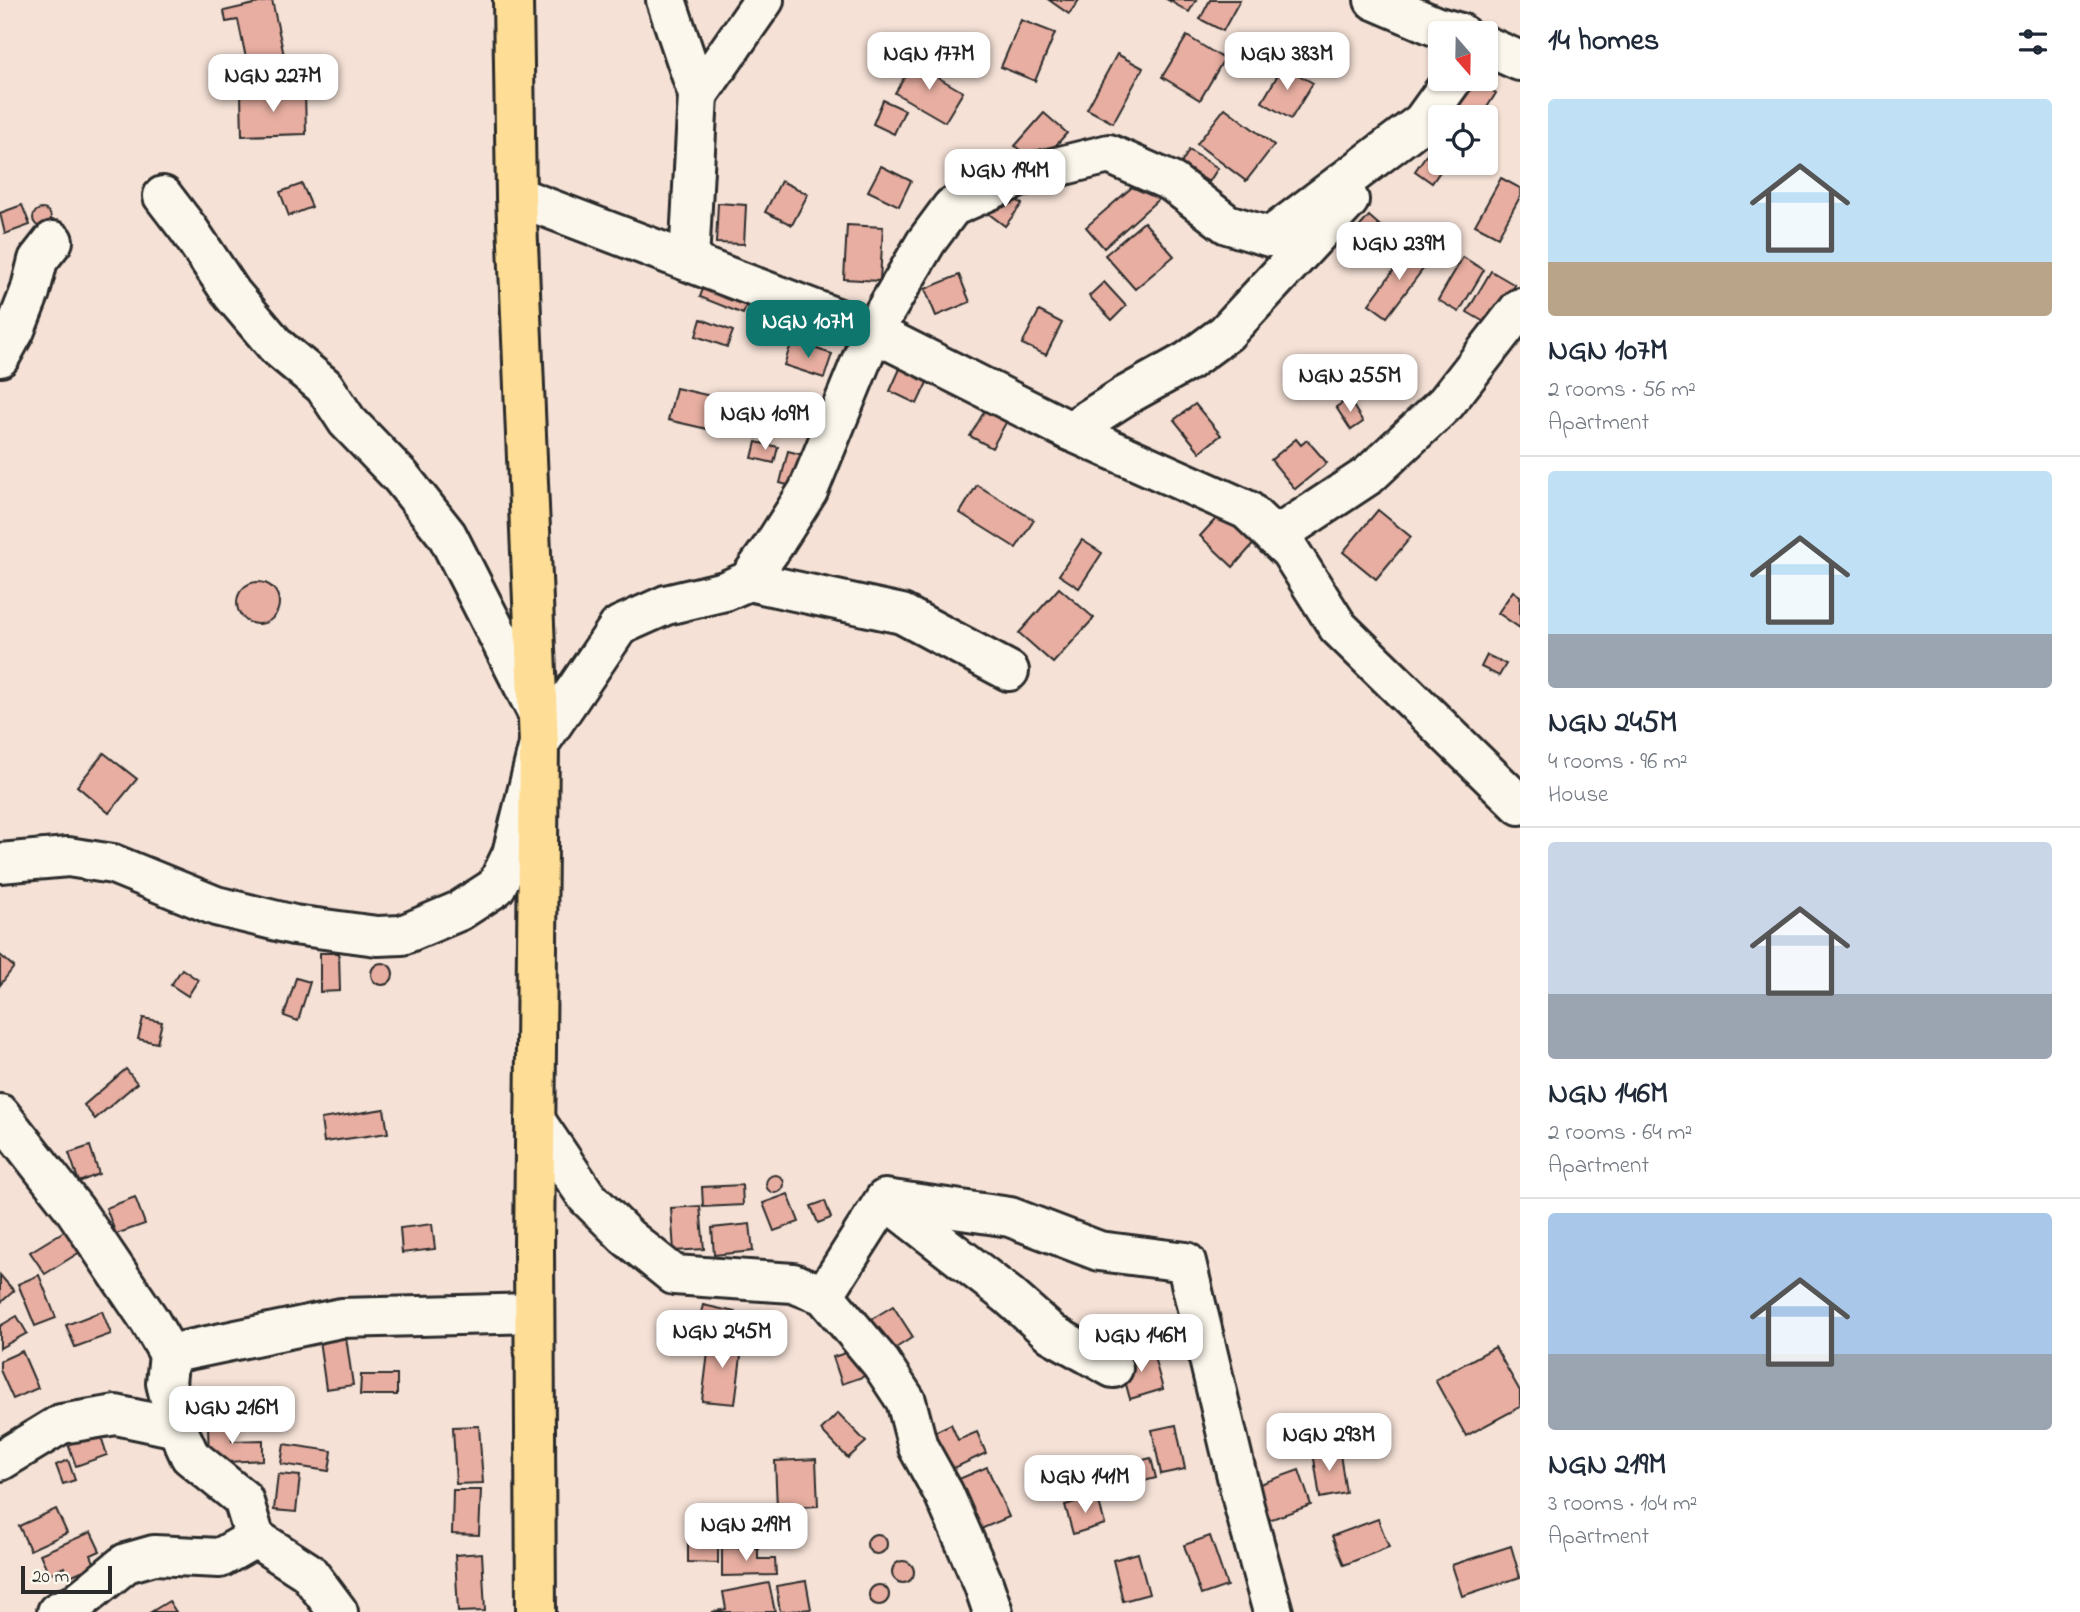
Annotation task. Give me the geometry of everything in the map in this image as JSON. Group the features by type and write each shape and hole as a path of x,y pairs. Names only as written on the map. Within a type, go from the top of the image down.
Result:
{"main road":[{"path":"513,0 516,196 539,729 534,1313 536,1612"}],"street":[{"path":"666,0 698,95 689,261"},
{"path":"698,95 764,0"},
{"path":"1374,0 1428,23"},
{"path":"1498,51 1520,61"},
{"path":"1070,430 1188,361 1226,333 1284,247 1422,122 1444,91"},
{"path":"748,582 808,491 873,332 926,242 951,207 1024,175 1109,155 1172,182 1227,224 1284,247"},
{"path":"163,196 232,294 277,347 324,386 347,421 401,477 447,535 539,729"},
{"path":"516,196 873,332 1070,430 1247,510 1290,551 1338,627 1520,805"},
{"path":"0,357 30,292 38,260 53,242"},
{"path":"1275,537 1369,475 1446,403 1520,308"},
{"path":"0,863 68,857 113,864 216,906 294,925 377,936 402,935 459,911 496,887 512,854 539,729 619,626 666,605 725,591 748,582 902,614 1009,671"},
{"path":"0,1114 75,1210 150,1321 169,1354 166,1383 177,1428 190,1456 243,1499 255,1538 308,1572 338,1612"},
{"path":"535,1120 587,1197 627,1237 674,1275 793,1283 824,1295 881,1363 906,1401 918,1447 944,1494 993,1612"},
{"path":"824,1295 885,1199"},
{"path":"885,1199 1008,1295 1052,1334 1113,1368"},
{"path":"885,1199 1010,1217 1099,1251 1186,1262 1244,1506 1273,1612"},
{"path":"169,1354 341,1318 534,1313"},
{"path":"0,1461 61,1424 116,1415 177,1428"},
{"path":"71,1609 126,1563 155,1555 220,1558 255,1538"}],"building":[{"path":"272,0 285,60 235,72 232,61 246,58 238,20 226,22 224,11"},
{"path":"1049,0 1079,0 1069,14"},
{"path":"1168,0 1196,0 1189,12"},
{"path":"1210,0 1240,0 1223,31 1200,19"},
{"path":"1021,20 1055,33 1035,81 1001,67"},
{"path":"1187,36 1224,59 1200,100 1162,77"},
{"path":"1117,54 1143,68 1113,123 1087,109"},
{"path":"913,63 963,92 945,122 895,93"},
{"path":"1283,66 1313,83 1291,119 1262,102"},
{"path":"1460,91 1496,93 1488,105 1451,105"},
{"path":"305,92 306,134 242,136 241,94"},
{"path":"883,100 905,110 894,134 873,124"},
{"path":"1225,108 1274,145 1246,181 1197,144"},
{"path":"1044,113 1067,133 1038,165 1015,146"},
{"path":"1189,150 1218,168 1209,182 1181,164"},
{"path":"1428,152 1428,175 1438,175 1432,183 1415,171"},
{"path":"881,166 911,181 899,206 868,191"},
{"path":"1145,176 1162,196 1104,248 1086,227"},
{"path":"1501,178 1520,188 1520,197 1498,237 1475,225"},
{"path":"781,181 808,194 792,225 765,212"},
{"path":"302,184 312,207 289,216 280,192"},
{"path":"1005,192 1022,204 1005,226 989,214"},
{"path":"718,203 746,205 744,244 716,243"},
{"path":"22,205 30,225 5,234 0,213"},
{"path":"42,209 48,212 51,218 48,224 42,227 36,224 33,218 36,212"},
{"path":"1369,216 1387,232 1373,248 1355,232"},
{"path":"1144,222 1174,256 1135,289 1105,255"},
{"path":"847,225 883,227 880,281 844,279"},
{"path":"1410,248 1429,261 1387,317 1369,304"},
{"path":"1463,257 1484,270 1459,312 1438,300"},
{"path":"1491,271 1515,285 1491,326 1467,312"},
{"path":"708,275 752,293 743,314 700,297"},
{"path":"959,275 970,302 936,316 925,289"},
{"path":"1104,282 1126,306 1112,320 1089,296"},
{"path":"1039,311 1062,323 1046,355 1022,344"},
{"path":"701,319 733,331 727,347 696,336"},
{"path":"792,341 832,354 824,378 784,365"},
{"path":"903,362 931,374 917,404 890,391"},
{"path":"676,388 737,402 729,434 668,420"},
{"path":"1349,399 1363,422 1351,430 1336,407"},
{"path":"744,400 765,405 757,438 736,432"},
{"path":"991,400 1012,412 992,448 970,436"},
{"path":"1195,404 1221,435 1200,452 1174,420"},
{"path":"1296,439 1301,445 1307,440 1327,463 1295,489 1271,460"},
{"path":"756,442 778,447 774,463 752,458"},
{"path":"788,451 811,457 802,489 780,483"},
{"path":"977,485 1034,520 1016,548 960,513"},
{"path":"1224,510 1257,540 1233,567 1200,536"},
{"path":"1378,510 1411,537 1376,579 1343,552"},
{"path":"1082,540 1102,553 1079,588 1059,575"},
{"path":"258,582 273,588 279,603 273,618 258,624 243,618 237,603 243,588"},
{"path":"1059,588 1094,618 1053,663 1019,633"},
{"path":"1513,591 1520,596 1520,628 1498,613"},
{"path":"1487,655 1506,664 1499,676 1481,667"},
{"path":"104,753 137,779 109,813 77,786"},
{"path":"320,953 339,953 340,991 320,992"},
{"path":"0,955 14,967 0,985"},
{"path":"382,963 392,970 393,974 386,984 382,985 372,978 371,974 378,964"},
{"path":"182,969 198,980 188,996 171,985"},
{"path":"296,978 310,982 298,1021 284,1016"},
{"path":"143,1018 162,1022 157,1043 138,1039"},
{"path":"126,1069 137,1083 95,1119 84,1105"},
{"path":"384,1109 388,1133 324,1142 321,1119"},
{"path":"90,1146 99,1174 79,1182 69,1153"},
{"path":"775,1175 781,1178 784,1184 781,1190 775,1193 769,1190 766,1184 769,1178"},
{"path":"742,1185 743,1205 703,1207 702,1187"},
{"path":"788,1194 799,1222 774,1231 763,1203"},
{"path":"135,1197 145,1224 116,1234 106,1208"},
{"path":"825,1201 831,1218 818,1223 811,1206"},
{"path":"700,1206 704,1249 674,1251 671,1208"},
{"path":"432,1224 435,1249 402,1253 400,1228"},
{"path":"750,1224 753,1251 714,1255 712,1228"},
{"path":"66,1230 80,1252 45,1274 30,1252"},
{"path":"0,1275 14,1291 0,1303"},
{"path":"39,1275 56,1318 35,1326 18,1284"},
{"path":"703,1305 735,1312 731,1332 698,1325"},
{"path":"893,1306 913,1337 888,1353 867,1322"},
{"path":"102,1311 111,1334 75,1347 66,1325"},
{"path":"17,1316 27,1333 0,1348 0,1326"},
{"path":"710,1336 743,1340 735,1404 702,1401"},
{"path":"346,1337 353,1385 326,1389 319,1340"},
{"path":"1495,1347 1520,1391 1520,1407 1466,1436 1435,1380"},
{"path":"859,1349 868,1375 842,1384 833,1357"},
{"path":"1152,1350 1163,1389 1130,1399 1119,1359"},
{"path":"22,1351 38,1388 13,1399 0,1370 0,1361"},
{"path":"361,1375 397,1375 397,1395 360,1395"},
{"path":"838,1413 866,1442 848,1458 821,1430"},
{"path":"1373,1416 1375,1443 1322,1447 1320,1420"},
{"path":"231,1424 232,1441 263,1440 263,1460 209,1463 208,1425"},
{"path":"951,1424 958,1440 977,1432 986,1453 950,1470 932,1433"},
{"path":"1176,1425 1185,1469 1161,1474 1152,1430"},
{"path":"479,1426 483,1483 456,1484 453,1427"},
{"path":"100,1433 107,1455 76,1466 68,1444"},
{"path":"284,1444 332,1451 329,1471 281,1464"},
{"path":"1339,1448 1346,1493 1320,1498 1313,1452"},
{"path":"1151,1458 1156,1478 1136,1483 1131,1463"},
{"path":"816,1459 818,1506 777,1508 775,1461"},
{"path":"68,1460 75,1480 63,1484 56,1465"},
{"path":"987,1467 1009,1517 974,1532 952,1482"},
{"path":"1299,1470 1311,1505 1269,1520 1257,1485"},
{"path":"278,1474 300,1476 296,1512 274,1510"},
{"path":"453,1490 481,1490 479,1535 452,1534"},
{"path":"1097,1496 1105,1524 1073,1534 1065,1505"},
{"path":"56,1509 67,1533 30,1550 19,1526"},
{"path":"1378,1519 1389,1547 1344,1565 1332,1536"},
{"path":"688,1523 718,1524 718,1563 688,1562"},
{"path":"91,1532 100,1551 91,1555 95,1565 68,1577 64,1567 49,1574 40,1554"},
{"path":"873,1534 881,1534 887,1544 881,1554 873,1554 867,1548 867,1540"},
{"path":"1210,1536 1227,1586 1201,1595 1184,1545"},
{"path":"1511,1546 1520,1577 1462,1596 1452,1565"},
{"path":"722,1548 758,1548 758,1559 775,1559 776,1575 722,1576"},
{"path":"482,1553 485,1611 458,1612 455,1555"},
{"path":"1138,1553 1149,1594 1123,1601 1113,1560"},
{"path":"903,1561 913,1568 914,1572 907,1582 903,1583 893,1576 892,1572 899,1562"},
{"path":"806,1581 811,1609 780,1612 776,1586"},
{"path":"769,1583 775,1612 712,1612 726,1609 723,1592"},
{"path":"875,1585 883,1585 889,1595 883,1605 875,1605 869,1599 869,1591"},
{"path":"169,1601 176,1612 151,1612"}]}
